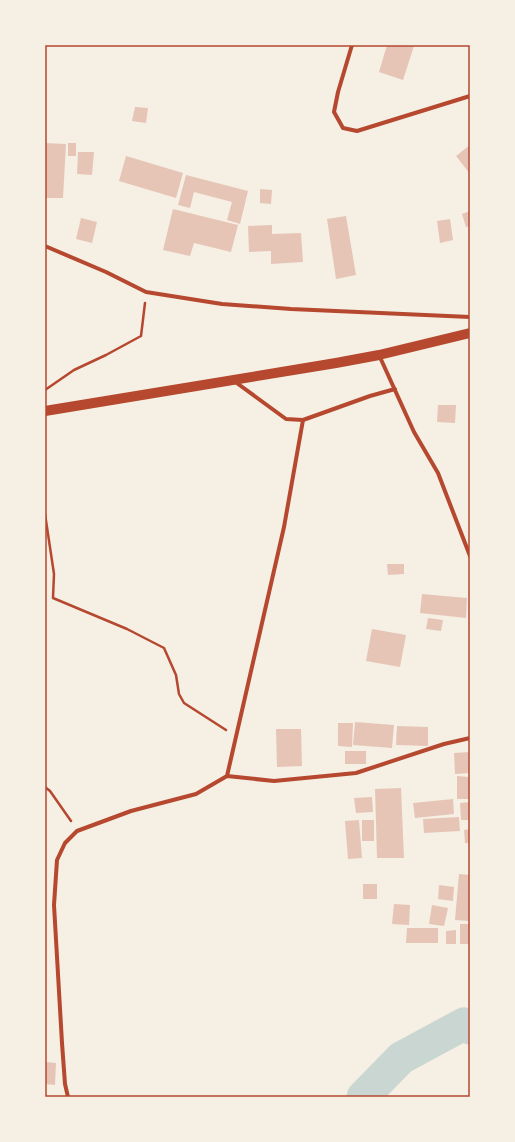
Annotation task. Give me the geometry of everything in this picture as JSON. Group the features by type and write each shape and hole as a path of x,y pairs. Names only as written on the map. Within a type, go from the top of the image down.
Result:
{"main road":[{"path":"45,411 379,355 470,333"}],"street":[{"path":"352,45 338,92 334,112 343,128 357,132 470,96"},
{"path":"45,246 99,269 146,292 222,304 291,309 470,317"},
{"path":"379,355 414,432 438,473 470,556"},
{"path":"232,380 286,419 303,420 370,396 395,389"},
{"path":"227,776 284,527 303,420"},
{"path":"68,1097 65,1084 62,1044 54,905 57,860 65,843 78,830 131,811 196,794 227,776 274,781 356,773 444,744 470,738"}],"path":[{"path":"45,390 74,370 141,336 145,298"},
{"path":"45,514 54,574 53,598 127,629 164,648 176,676 180,694 184,703 237,736"},
{"path":"45,787 50,791 78,830"}],"building":[{"path":"387,45 414,46 403,80 379,72"},
{"path":"135,107 148,108 146,123 132,121"},
{"path":"45,143 66,144 63,198 45,198"},
{"path":"68,143 76,143 76,156 68,156"},
{"path":"470,145 470,174 456,156"},
{"path":"78,152 94,152 92,175 77,174"},
{"path":"126,156 183,173 176,198 119,181"},
{"path":"186,175 248,191 240,224 227,220 232,202 194,192 190,208 178,205"},
{"path":"260,189 272,190 271,204 260,203"},
{"path":"173,209 238,225 231,252 194,243 190,256 163,250"},
{"path":"470,211 470,226 466,227 462,214"},
{"path":"346,216 356,275 336,279 327,219"},
{"path":"81,218 97,222 92,243 76,239"},
{"path":"450,219 453,240 440,243 437,221"},
{"path":"272,225 272,234 301,233 303,262 271,264 271,251 249,252 248,226"},
{"path":"438,405 456,405 455,423 437,422"},
{"path":"387,564 404,564 404,574 388,575"},
{"path":"422,594 467,598 466,618 420,613"},
{"path":"428,618 443,620 441,631 426,629"},
{"path":"372,629 406,635 400,667 366,661"},
{"path":"355,722 394,725 392,748 353,745"},
{"path":"338,723 353,723 352,747 338,746"},
{"path":"397,726 428,727 428,746 396,745"},
{"path":"276,729 301,729 302,766 277,767"},
{"path":"345,751 366,751 366,764 345,764"},
{"path":"470,752 470,773 455,774 454,753"},
{"path":"457,776 470,777 470,799 457,799"},
{"path":"401,788 404,858 377,858 375,789"},
{"path":"372,797 373,812 356,813 354,798"},
{"path":"453,799 454,814 415,818 413,803"},
{"path":"470,802 470,820 461,820 460,803"},
{"path":"459,817 460,831 424,833 423,819"},
{"path":"359,820 362,858 348,859 345,821"},
{"path":"362,820 374,820 374,841 362,841"},
{"path":"470,829 470,843 465,843 464,830"},
{"path":"459,874 470,875 470,921 455,920"},
{"path":"363,884 377,884 377,899 363,899"},
{"path":"439,885 454,887 453,901 438,899"},
{"path":"394,904 410,905 409,925 392,924"},
{"path":"432,905 448,908 444,926 429,924"},
{"path":"460,924 470,924 470,944 460,944"},
{"path":"407,928 438,928 438,943 406,943"},
{"path":"456,930 456,944 446,944 446,931"},
{"path":"45,1062 56,1063 55,1085 45,1084"}],"waterway":[{"path":"363,1097 401,1058 464,1024 470,1028"}]}
